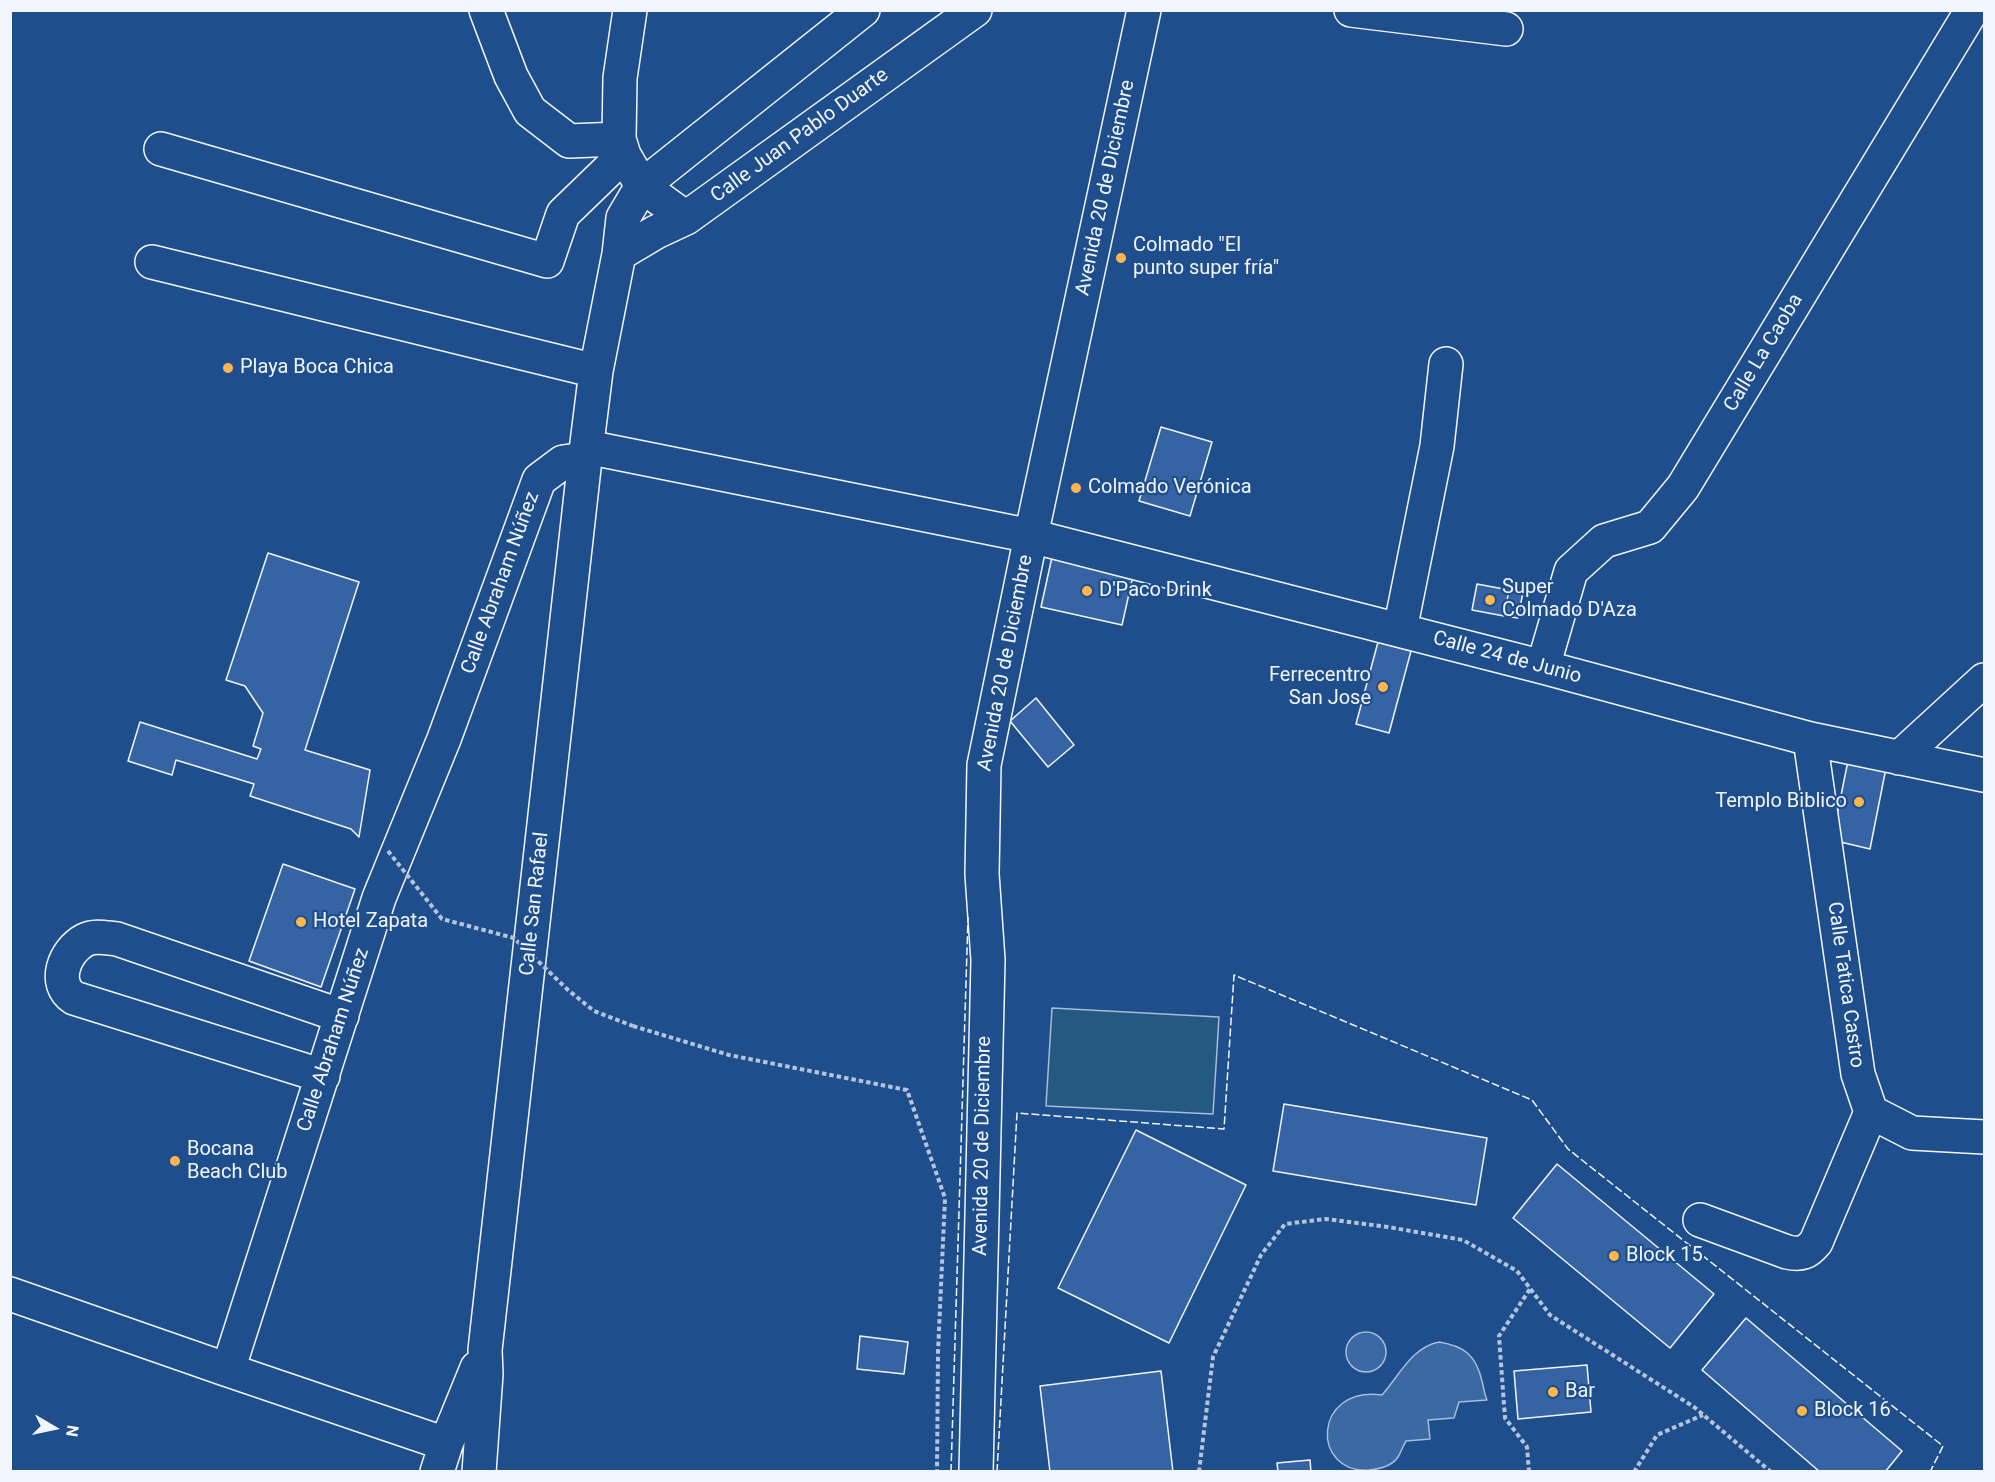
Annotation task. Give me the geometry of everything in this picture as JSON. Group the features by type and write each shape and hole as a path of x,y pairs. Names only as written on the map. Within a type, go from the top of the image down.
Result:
{"street":[{"path":"486,10 511,76 530,111 569,141 622,147"},
{"path":"630,10 620,78 622,147 642,186 686,218"},
{"path":"586,453 596,371 619,254 623,218 642,186 863,10"},
{"name":"Calle Juan Pablo Duarte","path":"619,254 656,232 686,218 975,10"},
{"name":"Avenida 20 de Diciembre","path":"976,1472 988,960 982,874 984,765 1144,10"},
{"path":"1351,10 1506,29"},
{"name":"Calle La Caoba","path":"1543,667 1571,571 1604,541 1650,527 1683,487 1972,10"},
{"path":"161,149 547,261 563,214 622,147"},
{"path":"152,262 596,371"},
{"path":"1400,630 1437,446 1446,364"},
{"name":"Calle 24 de Junio","path":"586,453 1031,536 1543,667 1810,739 1984,775"},
{"name":"Calle Abraham Núñez","path":"228,1370 379,898 444,739 539,480 562,462 586,453"},
{"name":"Calle San Rafael","path":"485,1350 586,453"},
{"path":"1899,758 1984,680"},
{"name":"Calle Tatica Castro","path":"1810,739 1858,1074 1870,1112"},
{"path":"322,1076 74,998 64,990 62,985 64,965 71,950 85,940 98,937 117,939 342,1016"},
{"path":"1700,1220 1787,1252 1798,1254 1808,1252 1816,1242 1870,1112 1912,1133 1984,1137"},
{"path":"10,1294 228,1370 441,1458 485,1350"},
{"path":"478,1472 486,1374 485,1350"}],"path":[{"path":"388,851 442,919 514,938 568,990 594,1011 633,1026 729,1055 907,1090 945,1198 938,1352 937,1472"},
{"path":"1199,1472 1213,1357 1262,1256 1285,1224 1326,1219 1463,1240 1517,1271 1550,1315 1694,1407 1771,1472"},
{"path":"1529,1472 1527,1447 1505,1418 1499,1336 1530,1289"},
{"path":"1634,1472 1657,1435 1702,1415"}],"shaded area":[{"path":"1052,1008 1219,1017 1213,1114 1046,1106"},
{"path":"1366,1332 1380,1338 1386,1352 1380,1366 1366,1372 1352,1366 1346,1352 1352,1338"},
{"path":"1439,1342 1455,1346 1468,1353 1476,1364 1487,1400 1459,1402 1454,1418 1428,1420 1430,1439 1406,1441 1398,1457 1385,1466 1369,1470 1350,1468 1337,1459 1329,1446 1327,1431 1332,1416 1342,1403 1359,1396 1382,1395 1414,1356 1429,1345"}],"building":[{"path":"1161,427 1212,442 1190,516 1139,501"},
{"path":"268,553 359,582 305,750 370,770 359,837 351,829 250,796 254,784 176,760 172,775 128,761 140,722 257,759 261,749 253,746 263,713 245,686 226,680"},
{"name":"D'Paco Drink","path":"1052,557 1133,576 1122,625 1041,607"},
{"name":"Super Colmado D'Aza","path":"1477,584 1509,590 1504,616 1472,610"},
{"path":"1509,590 1523,592 1518,618 1504,616"},
{"name":"Ferrecentro San Jose","path":"1378,642 1411,651 1389,733 1356,724"},
{"path":"1036,698 1074,745 1048,767 1010,721"},
{"name":"Templo Biblico","path":"1849,756 1887,763 1870,849 1832,840"},
{"path":"283,864 355,889 321,987 249,961"},
{"path":"1284,1104 1487,1138 1476,1205 1273,1171"},
{"path":"1136,1130 1246,1185 1169,1343 1058,1288"},
{"name":"Block 15","path":"1557,1164 1714,1294 1670,1348 1513,1218"},
{"name":"Block 16","path":"1746,1318 1902,1451 1885,1472 1820,1472 1702,1370"},
{"path":"860,1336 908,1342 904,1374 857,1369"},
{"name":"Bar","path":"1587,1365 1591,1412 1518,1419 1514,1371"},
{"path":"1161,1371 1173,1472 1050,1472 1040,1386"},
{"path":"1310,1460 1311,1472 1278,1472 1277,1463"}],"fence":[{"path":"951,1472 968,917"},
{"path":"997,1472 1017,1113 1224,1129 1234,975 1532,1100 1568,1149 1943,1446 1930,1472"}],"place":[{"name":"Colmado \"El punto super fría\"","path":"1121,258"},
{"name":"Playa Boca Chica","path":"228,368"},
{"name":"Colmado Verónica","path":"1076,488"},
{"name":"D'Paco Drink","path":"1087,591"},
{"name":"Super Colmado D'Aza","path":"1490,600"},
{"name":"Ferrecentro San Jose","path":"1383,687"},
{"name":"Templo Biblico","path":"1859,802"},
{"name":"Hotel Zapata","path":"301,922"},
{"name":"Bocana Beach Club","path":"175,1161"},
{"name":"Block 15","path":"1614,1256"},
{"name":"Bar","path":"1553,1392"},
{"name":"Block 16","path":"1802,1411"}]}
